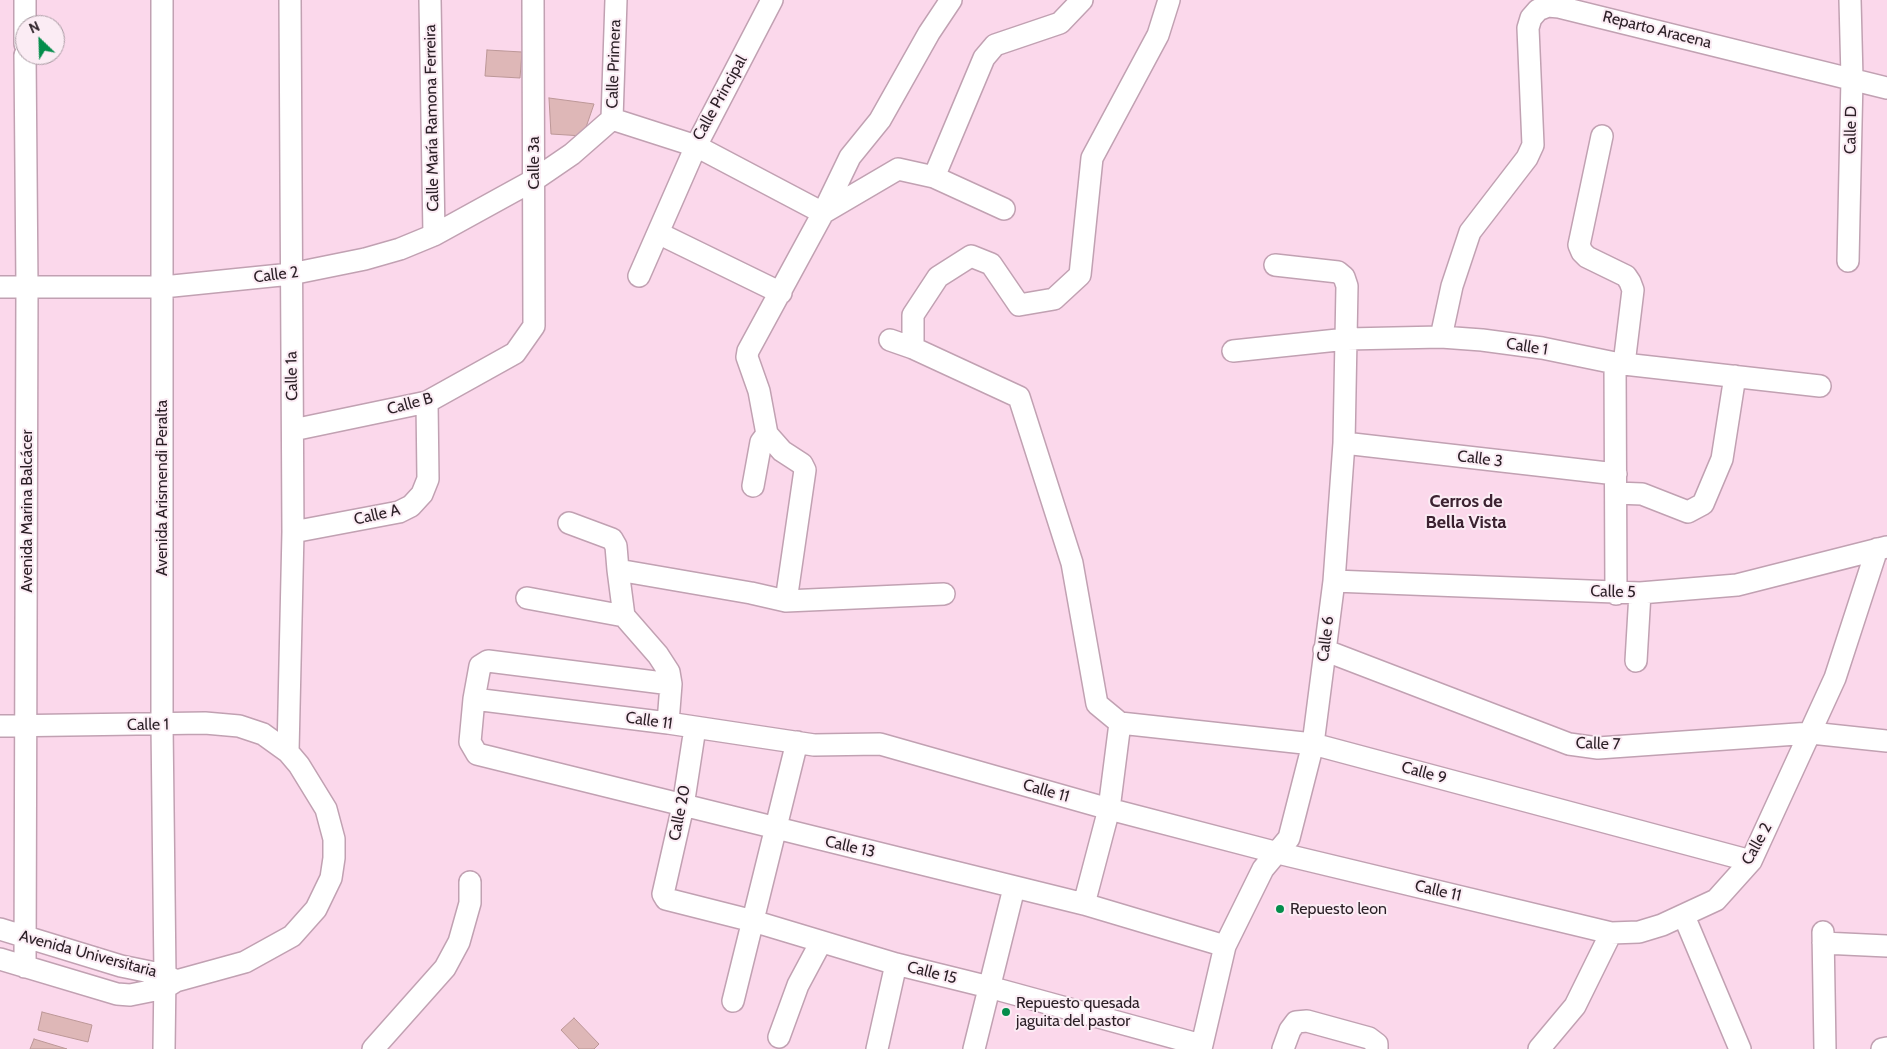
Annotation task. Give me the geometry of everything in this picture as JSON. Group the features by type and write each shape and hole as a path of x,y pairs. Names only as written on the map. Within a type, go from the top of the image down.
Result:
{"street":[{"path":"25,0 25,15"},
{"name":"Avenida Arismendi Peralta","path":"162,0 162,725 169,981"},
{"name":"Calle 1a","path":"288,752 293,532 290,0"},
{"name":"Calle María Ramona Ferreira","path":"430,0 434,235"},
{"name":"Calle 3a","path":"533,0 534,326"},
{"name":"Calle Primera","path":"534,180 572,154 612,119 616,0"},
{"name":"Calle Principal","path":"612,119 696,146 772,0"},
{"path":"786,601 805,475 802,464 782,451 767,434 760,391 747,357 748,351 781,293 850,157 880,120 929,33 951,0"},
{"path":"934,176 984,58 995,45 1060,22 1082,0"},
{"path":"913,348 914,315 938,277 971,256 991,264 1019,305 1054,299 1080,275 1092,158 1158,35 1169,0"},
{"name":"Calle D","path":"1848,261 1852,78 1850,0"},
{"name":"Reparto Aracena","path":"1442,337 1452,286 1470,232 1527,158 1533,145 1528,28 1531,18 1538,10 1548,6 1560,7 1887,88"},
{"name":"Avenida Marina Balcácer","path":"25,65 27,286 25,967"},
{"path":"1602,136 1579,245 1587,257 1626,276 1633,290 1620,364 1616,484 1616,594"},
{"path":"639,276 696,146 823,213"},
{"path":"823,213 898,169 934,176 1004,209"},
{"name":"Calle 2","path":"0,287 163,287 291,274 365,259 400,249 434,235 534,180"},
{"path":"658,232 781,293"},
{"name":"Calle 6","path":"1201,1047 1224,946 1263,870 1289,838 1313,744 1334,581 1344,443 1347,286 1344,277 1338,272 1275,265"},
{"name":"Calle B","path":"293,430 427,402 515,353 534,326"},
{"name":"Calle 1","path":"1233,351 1347,339 1442,337 1542,348 1620,364 1820,386"},
{"path":"890,340 913,348 1019,397 1072,563 1096,704 1120,723 1109,809 1084,904"},
{"name":"Calle 3","path":"1344,443 1616,484 1688,512 1702,504 1722,459 1735,376"},
{"name":"Calle A","path":"293,532 399,512 411,506 422,494 428,479 427,402"},
{"path":"753,486 761,442 767,434"},
{"path":"569,523 612,539 616,546 624,616 658,655 669,672 671,684 668,723"},
{"name":"Calle 2","path":"1610,933 1639,932 1684,916 1716,900 1751,861 1835,678 1882,548"},
{"name":"Calle 5","path":"1334,581 1616,594 1640,593 1737,585 1882,548"},
{"path":"618,570 751,593 786,601 944,594"},
{"path":"1636,661 1640,593"},
{"path":"527,598 624,616"},
{"name":"Calle 7","path":"1324,650 1569,744 1598,748 1811,733 1887,741"},
{"path":"474,699 480,666 488,660 671,684"},
{"name":"Calle 11","path":"474,699 668,723 814,745 880,744 1109,809 1278,853 1610,933"},
{"name":"Calle 13","path":"474,699 470,742 477,754 775,830 1084,904 1224,946"},
{"name":"Calle 1","path":"0,726 205,723 239,726 263,734 288,752"},
{"name":"Calle 9","path":"1120,723 1313,744 1751,861"},
{"name":"Calle 20","path":"664,897 683,806 695,728"},
{"path":"733,1001 797,742"},
{"name":"Avenida Universitaria","path":"0,959 117,994 130,995 169,981 245,962 268,951 292,936 316,909 331,878 334,838 326,809 299,764 288,752"},
{"path":"373,1049 444,968 459,942 470,903 470,882"},
{"path":"974,1049 1014,888"},
{"name":"Calle 15","path":"664,897 896,964 989,987 1201,1047"},
{"path":"1684,916 1740,1049"},
{"name":"Avenida Universitaria","path":"0,929 169,981"},
{"path":"1539,1049 1575,1006 1610,933"},
{"path":"1825,1049 1823,937 1887,946"},
{"path":"779,1037 798,985 821,942"},
{"path":"877,1049 896,964"},
{"path":"164,1049 169,981"},
{"path":"1283,1049 1290,1030 1296,1022 1307,1021 1369,1038 1377,1044 1377,1049"},
{"path":"1882,1049 1887,1048"}],"building":[{"path":"487,50 522,52 520,78 485,76"},
{"path":"549,98 594,104 583,136 551,134"},
{"path":"42,1012 92,1025 88,1042 38,1030"},
{"path":"574,1018 599,1044 594,1049 579,1049 561,1030"},
{"path":"34,1039 67,1049 30,1049"}],"place":[{"name":"Repuesto leon","path":"1280,909"},
{"name":"Repuesto quesada jaguita del pastor","path":"1006,1012"}],"district":[{"name":"Cerros de Bella Vista","path":"1466,512"}]}
